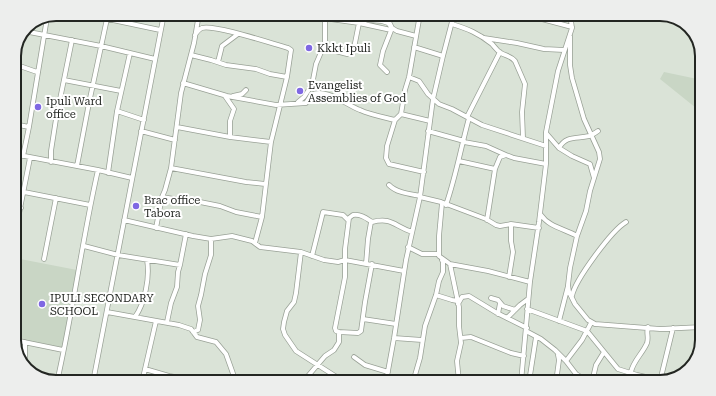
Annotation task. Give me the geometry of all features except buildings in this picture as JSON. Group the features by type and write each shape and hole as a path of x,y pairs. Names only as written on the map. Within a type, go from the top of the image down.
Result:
{"street":[{"path":"76,166 107,21"},
{"path":"117,21 160,30"},
{"path":"94,375 162,21"},
{"path":"156,228 162,198 171,168 179,104 198,21"},
{"path":"298,102 304,98 312,84 316,64 324,48 326,40 324,30 325,21"},
{"path":"342,21 392,29 416,36"},
{"path":"359,23 365,21"},
{"path":"382,21 388,23 392,29"},
{"path":"388,72 380,65 383,50 392,29 389,21"},
{"path":"419,21 409,77 405,90 402,114 395,120 387,146 386,155 387,163 424,172"},
{"path":"387,375 408,247 420,197 433,99 453,21"},
{"path":"549,21 572,27"},
{"path":"522,375 528,299 539,228 546,164 546,132 553,93 564,50 570,36 572,27 571,21"},
{"path":"46,23 23,156 132,178"},
{"path":"324,48 352,54 359,23"},
{"path":"452,24 470,30 493,45 500,52 512,58 525,84 522,112 523,138"},
{"path":"196,34 200,29 205,28 227,30 291,50 287,77 271,142 262,217 255,242"},
{"path":"30,32 101,46 155,59"},
{"path":"218,62 222,46 238,34"},
{"path":"559,321 568,286 570,268 577,236 586,211 600,159 599,152 591,135 572,78 570,67 570,36"},
{"path":"483,38 517,42 544,49 564,50"},
{"path":"51,162 51,151 72,40"},
{"path":"414,47 443,56"},
{"path":"415,375 420,358 424,326 436,295 438,281 443,272 443,262 440,256 439,236 444,204 459,161 468,118 500,52"},
{"path":"108,173 117,111 130,53"},
{"path":"191,56 287,77"},
{"path":"21,66 37,72"},
{"path":"409,77 419,81 433,99 439,104 482,125 546,146"},
{"path":"64,80 121,91"},
{"path":"184,83 225,96 279,106 298,102 306,103 311,95 320,93 337,98 358,110 395,120"},
{"path":"232,97 242,94 246,90"},
{"path":"225,96 234,109 230,121 230,137"},
{"path":"117,111 144,120"},
{"path":"402,114 430,121"},
{"path":"21,125 29,127"},
{"path":"177,127 230,137 271,142"},
{"path":"141,131 175,140"},
{"path":"428,131 486,146 514,158 546,164"},
{"path":"559,148 565,141 571,138 591,135 598,131"},
{"path":"546,132 559,148 572,156 589,163 592,167 594,178"},
{"path":"487,220 495,169 500,157 506,155"},
{"path":"21,208 30,158"},
{"path":"459,161 495,169"},
{"path":"171,168 246,182 265,184"},
{"path":"58,375 98,170"},
{"path":"389,185 393,189 400,192 444,204 500,226 511,224 539,228"},
{"path":"24,192 90,205"},
{"path":"44,260 56,198"},
{"path":"162,198 186,201 195,200 220,206 236,212 262,217"},
{"path":"312,256 320,219 323,212 343,216 348,220"},
{"path":"309,375 325,356 337,346 340,338 339,332 336,331 335,328 343,286 348,220 352,215 357,214 364,216 371,222"},
{"path":"540,214 544,220 550,224 577,236"},
{"path":"124,220 211,239 232,236 255,242 260,247 301,252 340,262 345,260 404,271"},
{"path":"371,222 386,220 412,232"},
{"path":"366,264 371,222"},
{"path":"572,297 572,291 586,267 615,232 626,222"},
{"path":"509,277 514,252 511,241 511,224"},
{"path":"167,322 171,303 177,287 178,272 186,234"},
{"path":"193,332 198,330 200,322 198,306 211,254 211,239"},
{"path":"84,246 118,255 180,265"},
{"path":"408,247 422,254 440,256 450,264 488,271 530,282"},
{"path":"301,252 294,302 287,312 283,329 295,350 333,375"},
{"path":"135,317 143,302 148,271 147,260"},
{"path":"339,332 359,333 361,331 372,264"},
{"path":"450,264 458,302 461,338 461,346 457,361 458,375"},
{"path":"568,286 572,297 581,312 591,323 660,329 695,327"},
{"path":"436,295 458,302"},
{"path":"458,302 462,297 469,296 526,329 555,350 578,375"},
{"path":"491,298 498,300 503,306 515,310"},
{"path":"507,318 528,299"},
{"path":"498,314 500,303"},
{"path":"527,309 587,332 616,367 635,375"},
{"path":"107,312 167,322 189,328 197,337 216,342 223,349 234,375"},
{"path":"363,319 396,324"},
{"path":"144,375 156,321"},
{"path":"566,361 587,332 591,323"},
{"path":"631,374 633,366 647,342 648,327"},
{"path":"662,375 673,328"},
{"path":"530,375 536,337"},
{"path":"394,338 422,340"},
{"path":"461,338 475,338 511,353 524,356"},
{"path":"21,341 63,350"},
{"path":"25,342 25,355"},
{"path":"555,350 560,360 557,375"},
{"path":"592,375 596,365 604,352"},
{"path":"354,357 365,365 388,372"},
{"path":"145,369 166,375"}],"shaded area":[{"path":"664,72 695,79 695,107 660,79"},
{"name":"IPULI SECONDARY SCHOOL","path":"21,259 77,270 62,347 21,339"}],"place":[{"name":"Kkkt Ipuli","path":"309,48"},
{"name":"Evangelist Assemblies of God","path":"300,91"},
{"name":"Ipuli Ward office","path":"38,107"},
{"name":"Brac office Tabora","path":"136,206"},
{"name":"IPULI SECONDARY SCHOOL","path":"42,304"}]}
